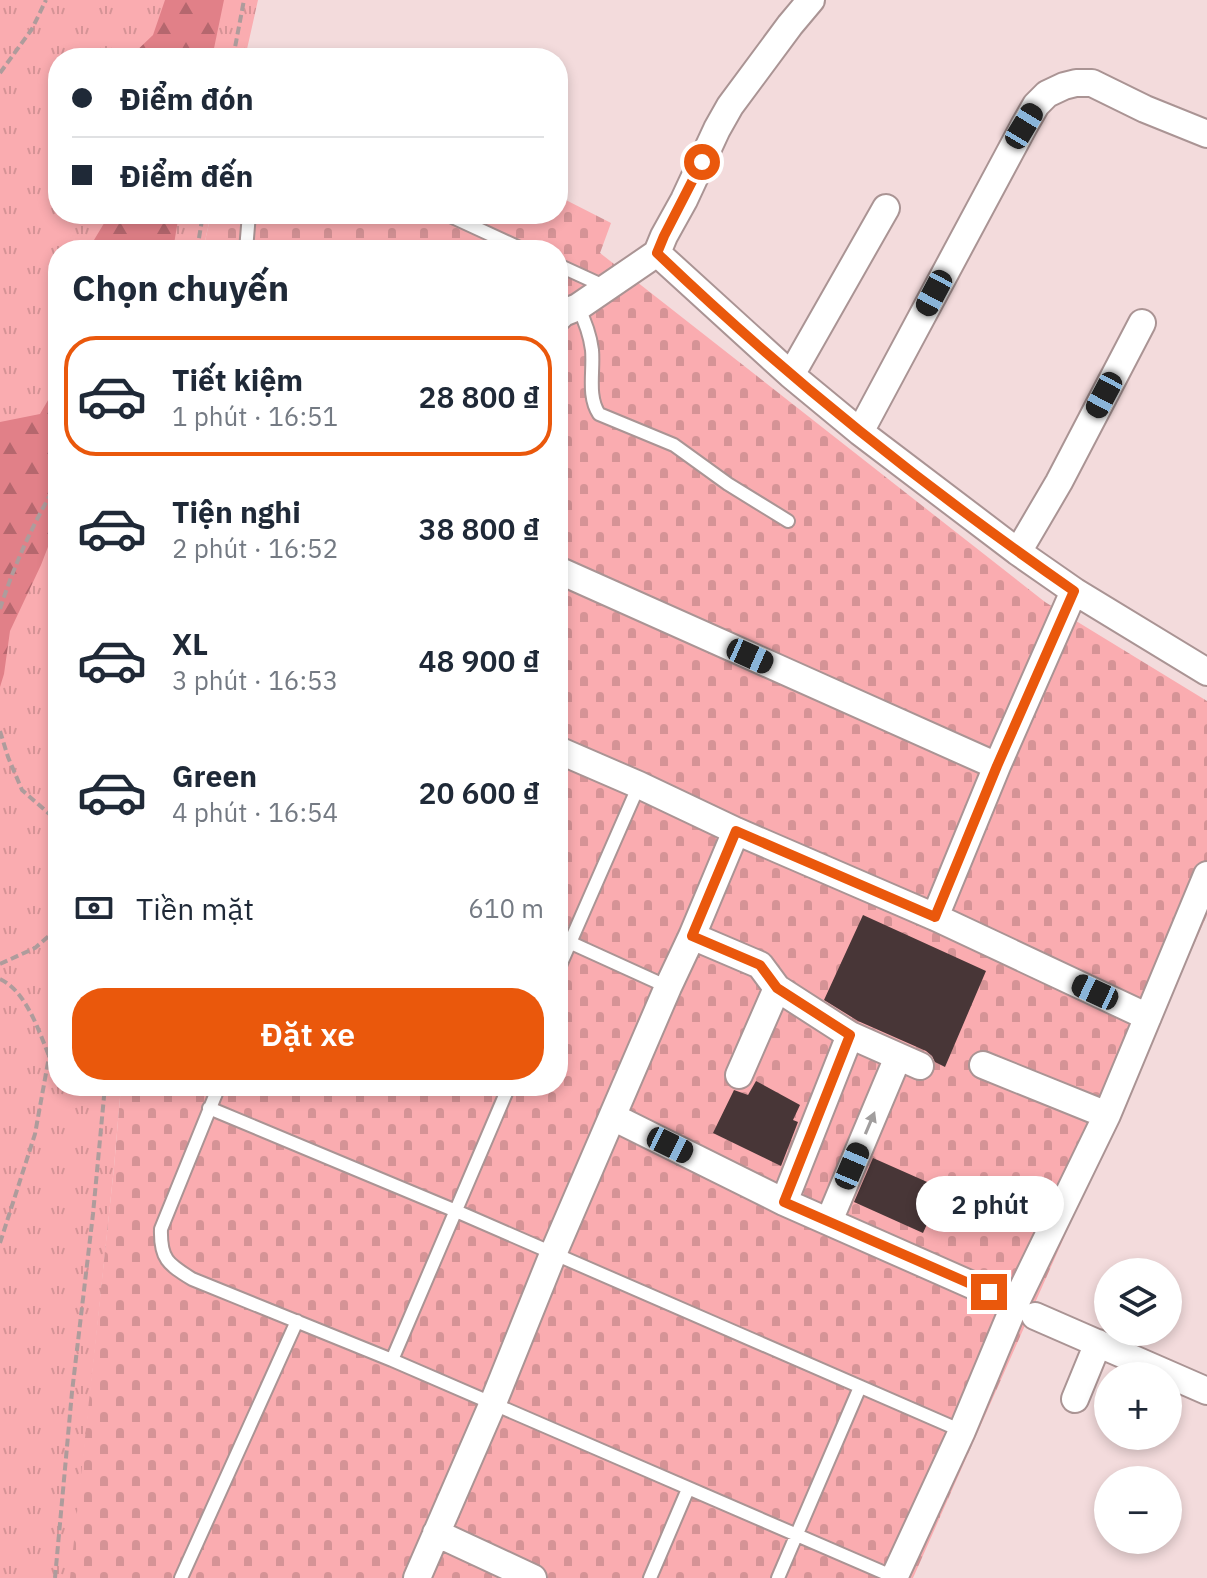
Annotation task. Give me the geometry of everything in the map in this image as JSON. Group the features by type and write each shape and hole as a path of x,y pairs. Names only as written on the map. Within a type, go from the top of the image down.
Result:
{"street":[{"path":"568,312 657,253 730,106 811,0"},
{"path":"860,432 1024,126 1036,105 1047,94 1076,83 1092,83 1207,134"},
{"path":"791,375 886,208"},
{"path":"657,253 791,375 860,432 1074,591 1207,672"},
{"path":"1018,552 1059,482 1142,323"},
{"path":"568,574 997,766"},
{"path":"935,917 1074,591"},
{"path":"568,754 935,917 1148,1017"},
{"path":"417,1578 736,831"},
{"path":"894,1577 962,1431 1025,1310 1207,875"},
{"path":"692,936 760,965 777,988 850,1035 909,1061 829,1221"},
{"path":"739,1075 777,988"},
{"path":"784,1202 850,1035"},
{"path":"983,1065 1107,1115"},
{"path":"613,1117 784,1202 1094,1341"},
{"path":"1075,1399 1097,1346"},
{"path":"1105,1346 1207,1391"},
{"path":"436,1533 533,1578"}],"lane":[{"path":"468,224 502,240"},
{"path":"568,270 606,287"},
{"path":"568,312 587,323 592,398 599,414 674,445 728,484 788,521"},
{"path":"568,932 639,785"},
{"path":"568,942 668,987"},
{"path":"214,1096 161,1229 165,1258 174,1268 192,1279 392,1360 894,1577"},
{"path":"392,1360 505,1096"},
{"path":"209,1108 456,1211 962,1431"},
{"path":"181,1578 297,1321"},
{"path":"778,1578 860,1387"},
{"path":"650,1578 688,1489"}],"path":[{"path":"0,73 32,29 46,0"},
{"path":"235,48 244,0"},
{"path":"0,609 14,569 48,499"},
{"path":"0,731 22,790 48,813"},
{"path":"0,964 35,948 48,937"},
{"path":"0,979 8,983 30,1011 48,1054"},
{"path":"0,1243 35,1134 48,1062"},
{"path":"55,1578 104,1096"}],"green space":[{"path":"0,0 258,0 247,48 48,48 48,224 209,224 205,240 48,240 48,1096 120,1096 71,1578 0,1578"},
{"path":"165,0 224,0 214,48 139,48 153,35"},
{"path":"568,201 611,223 600,253 1045,602 1207,701 1207,915 913,1578 70,1578 120,1096 568,1096 568,240 205,240 209,224 568,224"},
{"path":"104,224 177,224 175,240 94,240"},
{"path":"48,400 48,547 10,631 0,687 0,422 40,414"}],"building":[{"path":"863,915 986,971 945,1067 935,1062 926,1051 858,1021 824,1000"},
{"path":"756,1081 800,1105 793,1120 798,1122 781,1166 713,1133 734,1090 748,1095"},
{"path":"873,1158 943,1189 923,1233 854,1202"}],"route":[{"path":"702,162 657,253 791,375 860,432 1074,591 935,917 736,831 692,936 760,965 777,988 850,1035 784,1202 989,1292"}]}
